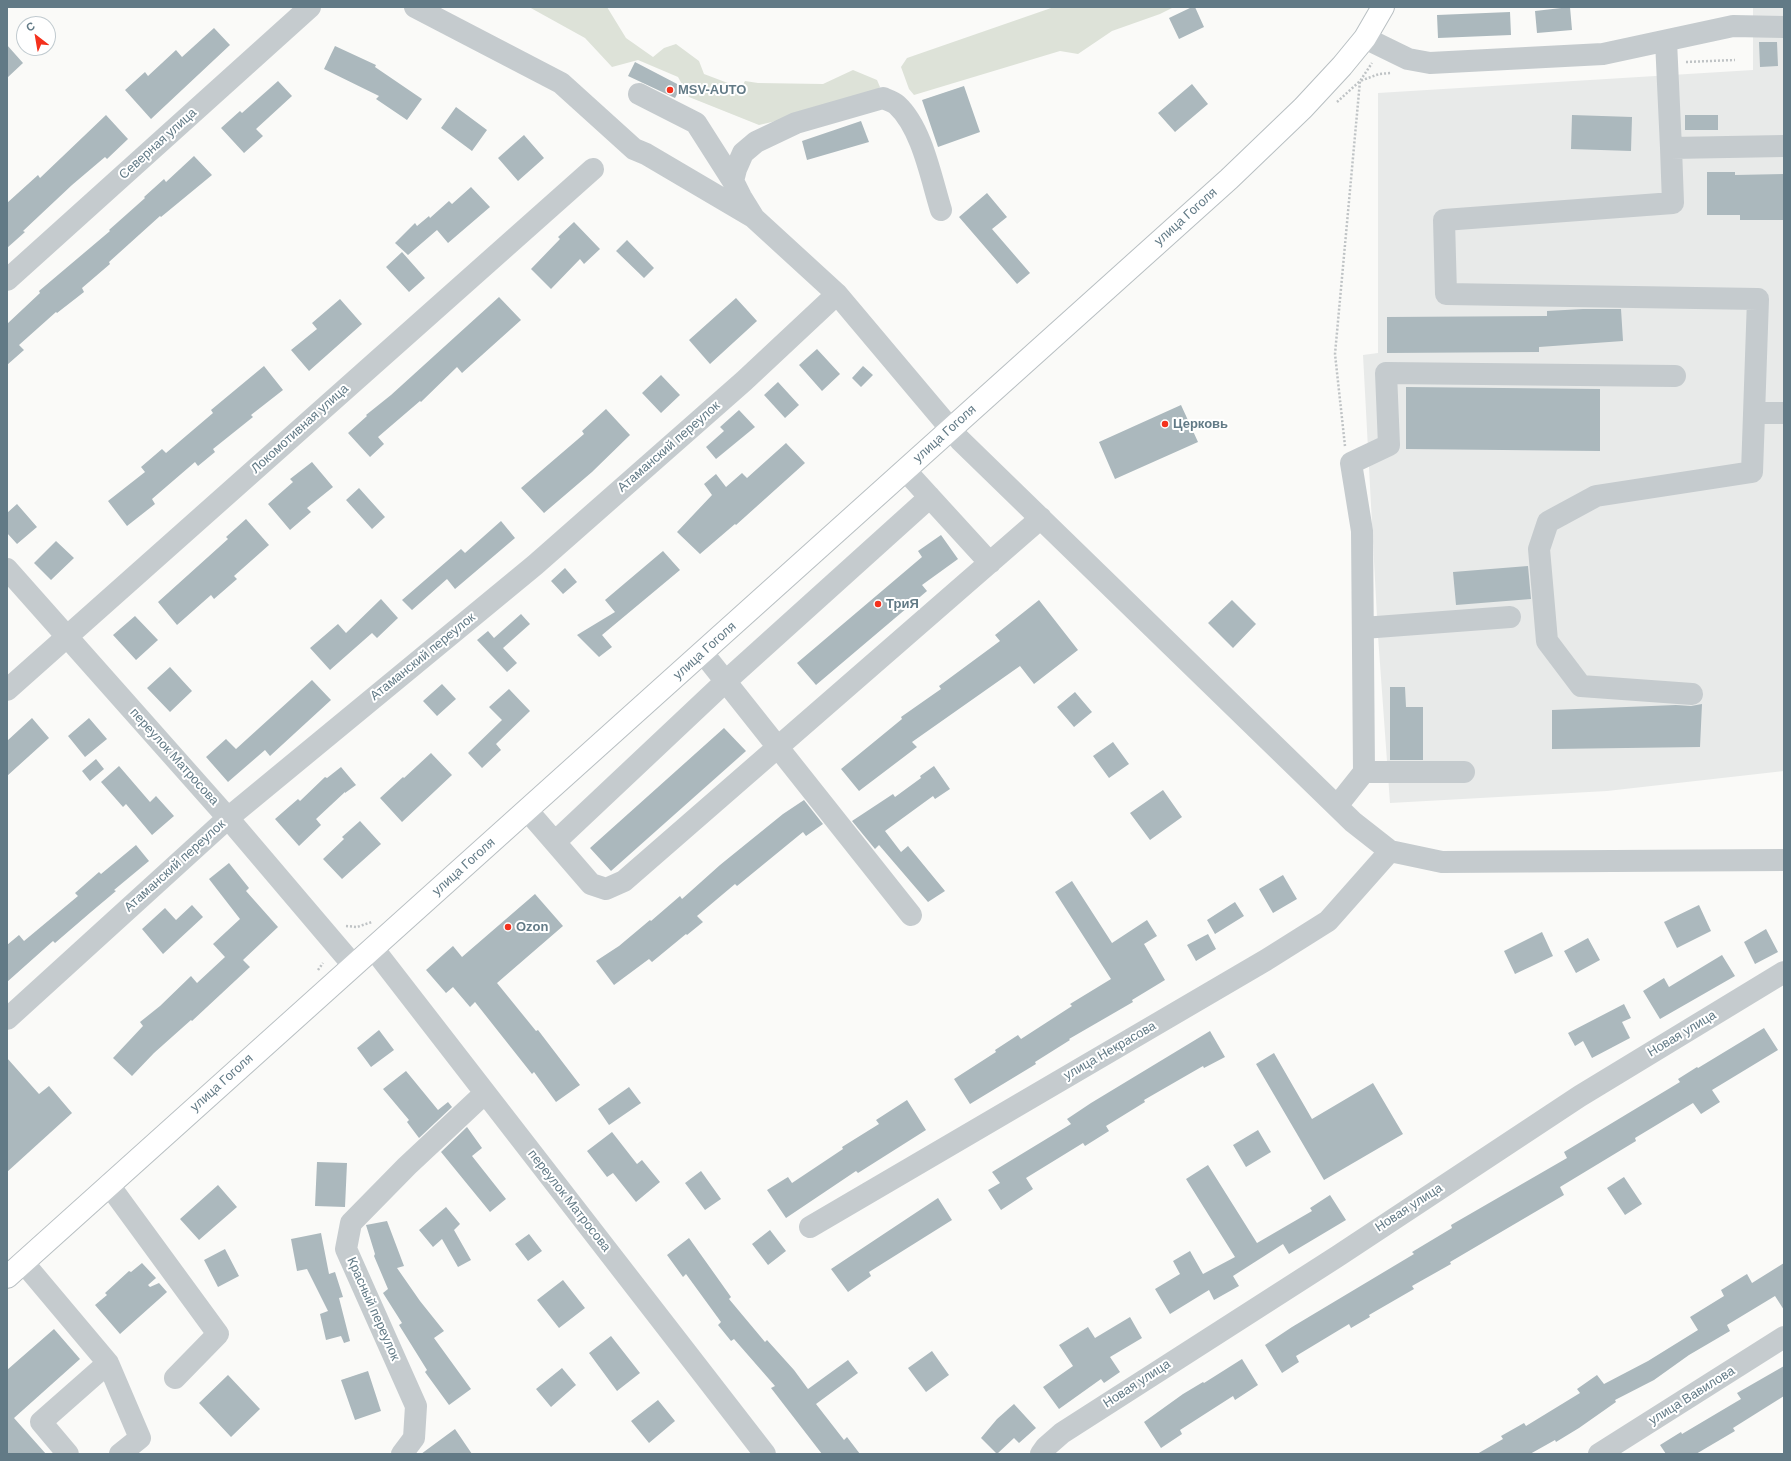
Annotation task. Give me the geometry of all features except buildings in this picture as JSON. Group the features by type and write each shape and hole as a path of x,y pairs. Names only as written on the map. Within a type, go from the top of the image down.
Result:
{"main road":[{"name":"улица Гоголя","path":"7,1277 1229,179 1303,108 1342,66 1365,38 1382,7"}],"street":[{"name":"Северная улица","path":"7,280 310,7"},
{"path":"415,7 561,83 634,149 646,154 754,218 837,294 951,429 1336,806 1353,822 1390,851 1442,862 1784,860"},
{"path":"1365,38 1408,58 1430,63 1604,54 1733,26 1784,27"},
{"path":"1666,41 1673,203 1444,220 1446,294 1758,299 1752,472 1596,496 1548,522 1539,549 1547,641 1581,686 1692,694"},
{"path":"639,94 696,123 733,181 754,218"},
{"path":"733,181 736,168 743,153 756,142 796,123 883,98 896,104 906,115 917,133 941,210"},
{"path":"1671,148 1784,146"},
{"name":"Локомотивная улица","path":"7,690 593,169"},
{"name":"Атаманский переулок","path":"7,1018 228,818 535,565 744,381 837,294"},
{"path":"1336,806 1364,772 1362,531 1351,463 1389,446 1386,373 1675,376"},
{"path":"1754,413 1784,413"},
{"path":"905,470 990,563"},
{"path":"555,842 726,681 930,496"},
{"path":"527,810 591,884 606,889 624,882 1041,518"},
{"name":"переулок Матросова","path":"7,569 228,818 353,965"},
{"path":"1363,628 1510,616"},
{"path":"703,653 911,915"},
{"path":"1364,772 1464,772"},
{"name":"улица Некрасова","path":"810,1227 1266,960 1328,921 1390,851"},
{"name":"переулок Матросова","path":"373,948 762,1453"},
{"name":"Новая улица","path":"1041,1454 1046,1447 1062,1433 1338,1256 1580,1096 1784,972"},
{"name":"Красный переулок","path":"402,1454 414,1438 416,1406 346,1249 351,1223 407,1166 485,1093"},
{"path":"110,1185 218,1334 175,1378"},
{"path":"23,1262 108,1363 140,1438 120,1454"},
{"name":"улица Вавилова","path":"1599,1454 1784,1337"},
{"path":"68,1454 41,1422 108,1363"}],"path":[{"path":"1667,63 1735,60"},
{"path":"1351,463 1346,452 1335,354 1360,81 1379,74 1394,73"}],"shaded area":[{"path":"529,7 607,7 626,38 653,57 664,48 676,44 699,61 704,74 741,88 745,81 758,83 823,84 853,70 877,80 880,87 872,99 759,125 689,97 678,77 638,60 612,67 585,38"},
{"path":"1054,7 1174,7 1160,14 1112,31 1078,54 1060,51 914,95 909,89 901,67 907,58"},
{"path":"1753,7 1784,7 1784,771 1607,791 1390,803 1378,636 1363,355 1378,353 1378,93 1753,70"}],"place":[{"name":"MSV-AUTO","path":"670,90"},
{"name":"Церковь","path":"1165,424"},
{"name":"ТриЯ","path":"878,604"},
{"name":"Ozon","path":"508,927"}]}
